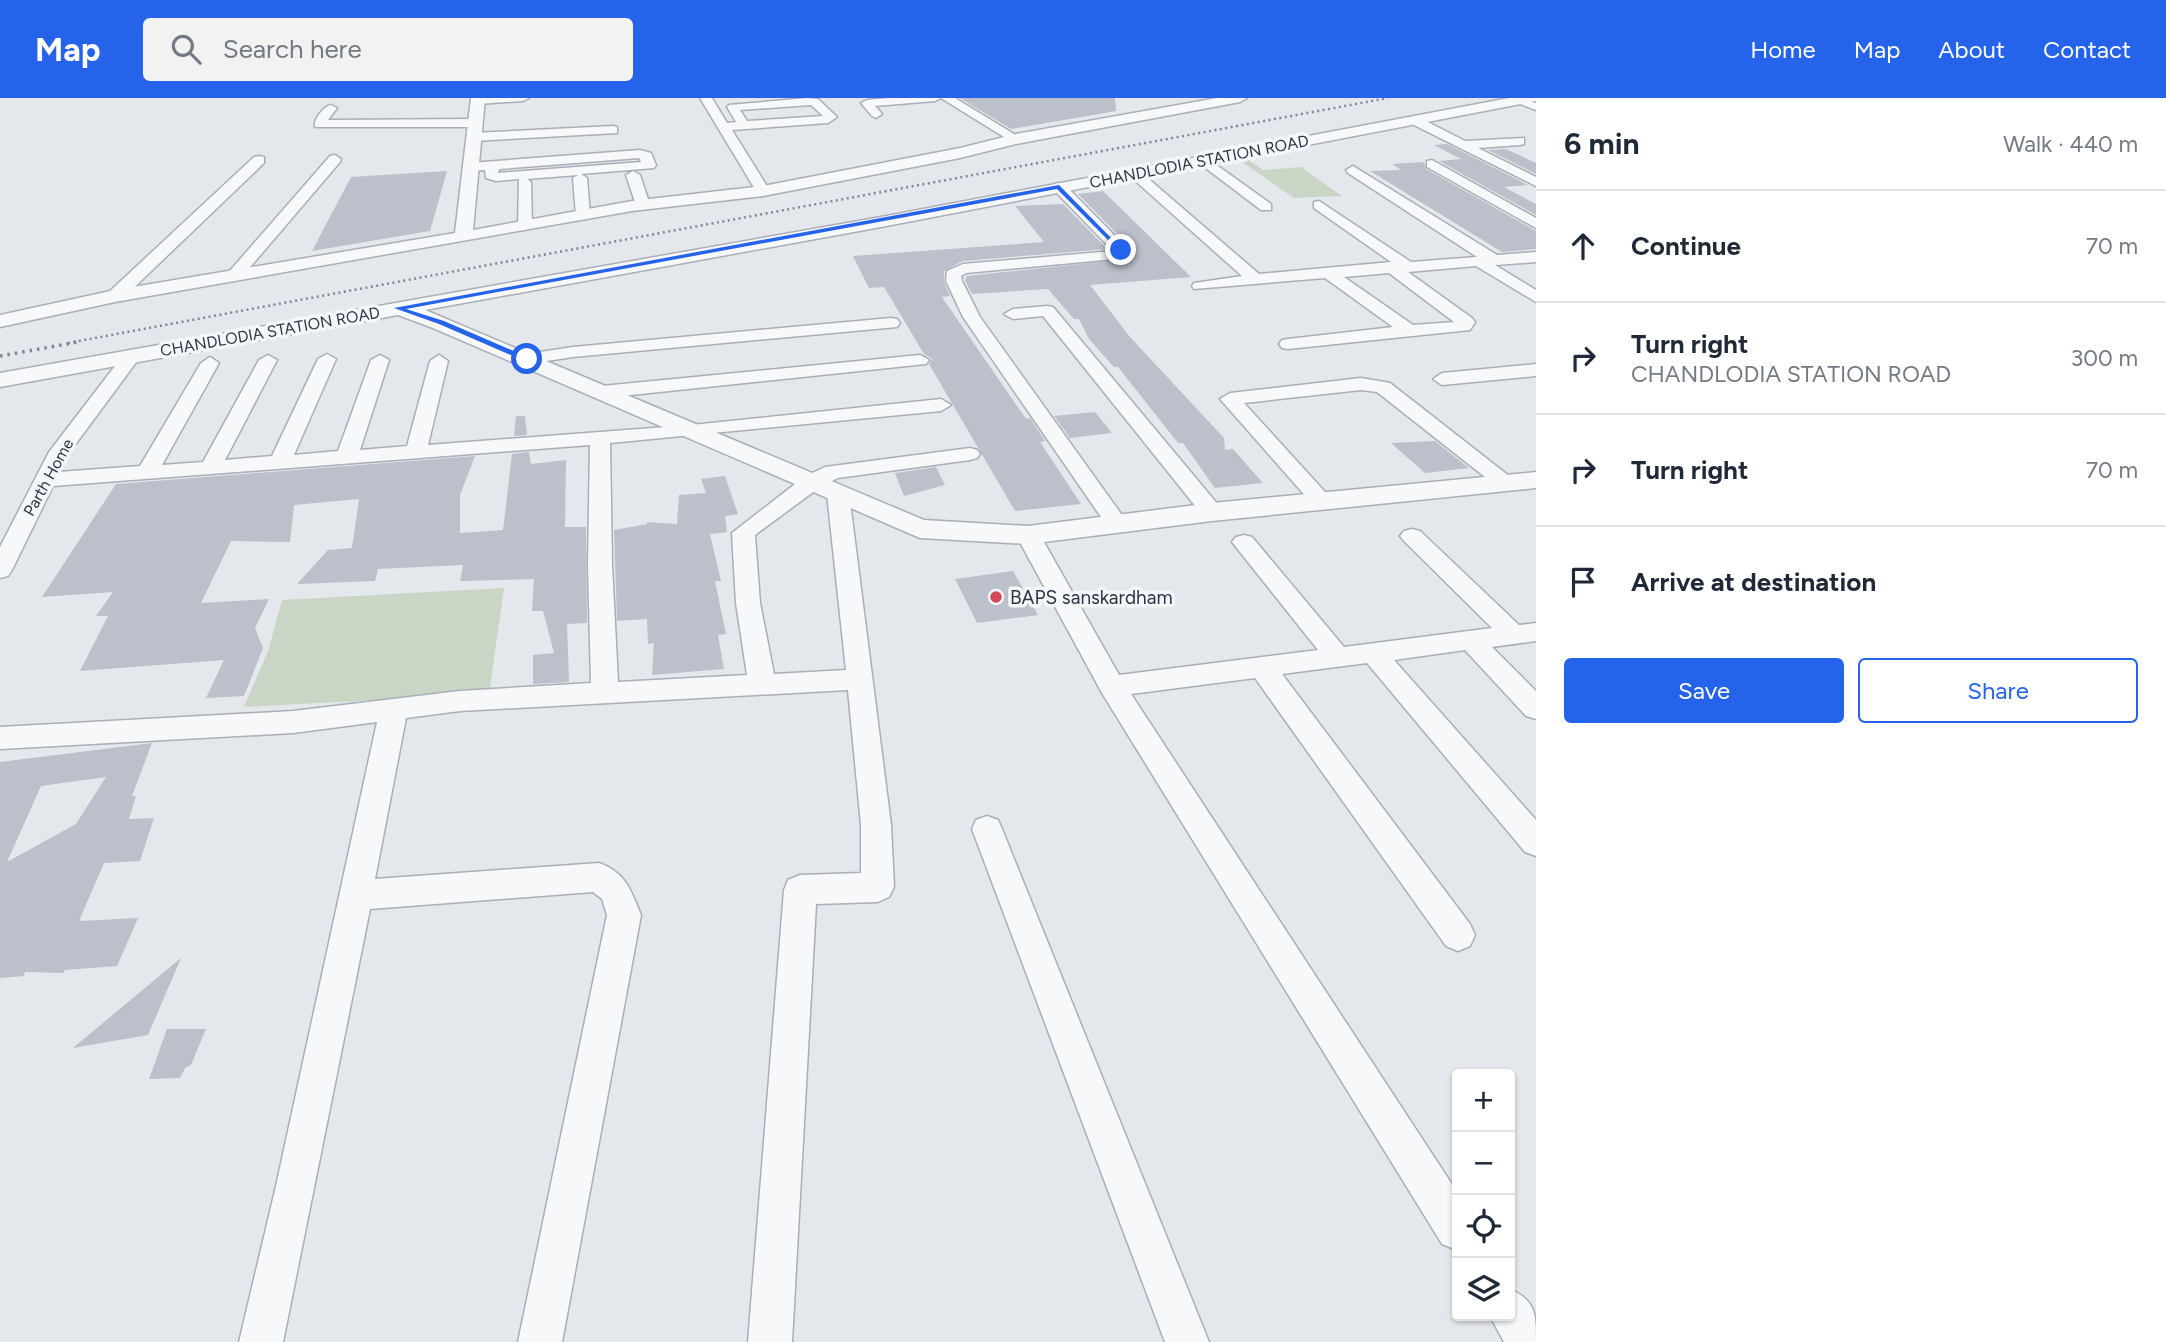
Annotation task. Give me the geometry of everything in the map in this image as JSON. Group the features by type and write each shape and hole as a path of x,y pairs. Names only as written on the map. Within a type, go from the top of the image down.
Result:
{"street":[{"path":"476,127 523,98"},
{"path":"706,98 763,191"},
{"path":"876,114 867,103 936,98"},
{"path":"947,98 1016,139"},
{"path":"0,321 115,296 583,215 763,191 960,153 1016,139 1240,98"},
{"path":"724,127 831,117 814,101 733,107 743,125"},
{"name":"CHANDLODIA STATION ROAD","path":"0,380 704,254 1415,120 1529,102"},
{"path":"331,108 318,123 612,130"},
{"path":"360,142 381,108"},
{"path":"417,127 426,108"},
{"path":"1415,120 1536,182"},
{"path":"314,141 329,124"},
{"path":"476,127 629,148"},
{"path":"476,127 493,165 491,175 496,177 649,165 646,156 640,154 493,165"},
{"path":"464,237 476,127"},
{"path":"1463,145 1520,141"},
{"path":"234,276 335,159"},
{"path":"115,296 259,160"},
{"path":"1204,160 1266,207"},
{"path":"1432,164 1536,223"},
{"path":"1353,170 1536,297"},
{"path":"633,175 643,205"},
{"path":"580,178 583,215"},
{"path":"1139,178 1255,279"},
{"path":"524,182 525,226"},
{"path":"1059,187 1121,250 1120,255 963,269 953,274 954,281 972,317 1118,525"},
{"path":"1287,344 1464,326 1466,322 1319,205"},
{"path":"1200,286 1399,266 1536,257"},
{"path":"1328,273 1409,331"},
{"path":"1032,294 1212,512"},
{"path":"397,308 442,323 920,529 1028,535 1212,512 1536,480"},
{"path":"1013,314 1047,311"},
{"path":"527,359 891,323"},
{"name":"Parth Home","path":"0,570 10,532 45,480 59,452 131,356"},
{"path":"279,462 327,359"},
{"path":"209,468 268,360"},
{"path":"347,457 380,360"},
{"path":"602,392 920,360"},
{"path":"416,452 439,361"},
{"path":"147,472 210,363"},
{"path":"1442,379 1536,370"},
{"path":"1324,503 1230,399 1361,384 1383,387 1507,483"},
{"path":"45,480 600,438 941,405"},
{"path":"600,438 600,565 605,693"},
{"path":"762,684 748,603 743,533 812,482 846,469 970,454"},
{"path":"770,1342 800,890 878,887 876,825 838,494"},
{"path":"1028,535 1112,686 1452,1221"},
{"path":"1412,536 1525,633"},
{"path":"1244,542 1338,657"},
{"path":"1112,686 1525,633"},
{"path":"1470,640 1536,708"},
{"path":"1373,653 1536,842"},
{"path":"1262,667 1458,935"},
{"path":"0,738 293,722 460,701 860,679"},
{"path":"261,1342 299,1173 394,709"},
{"path":"988,830 1187,1342"},
{"path":"356,895 599,877 615,890 624,915 540,1342"},
{"path":"1515,1319 1529,1342"}],"green space":[{"path":"1244,157 1263,170 1301,167 1342,196 1294,198 1236,158"},
{"path":"504,588 489,694 244,707 268,651 282,600"}],"building":[{"path":"960,98 1115,98 1116,111 1011,129"},
{"path":"1447,144 1528,185 1504,187 1536,204 1536,215 1439,161 1461,159 1434,145"},
{"path":"1506,149 1536,163 1536,174 1488,150"},
{"path":"1424,162 1426,169 1536,231 1536,249 1502,252 1370,171 1401,170 1392,164"},
{"path":"447,171 430,231 312,251 351,177"},
{"path":"1103,191 1191,277 1090,285 1130,337 1224,438 1225,450 1233,449 1263,483 1215,488 1183,443 1178,443 1118,367 1114,367 1089,339 1079,319 1074,319 1048,289 972,294 965,280 967,276 1127,259 1131,248 1078,194"},
{"path":"1063,204 1107,249 963,261 944,271 944,282 950,296 942,297 1026,419 1030,418 1045,441 1040,442 1081,504 1015,511 929,364 932,359 924,354 884,287 869,288 853,256 1044,242 1015,206"},
{"path":"1095,412 1112,433 1070,438 1054,416"},
{"path":"516,416 525,416 527,435 514,436"},
{"path":"1435,441 1469,468 1425,473 1391,443"},
{"path":"529,452 531,464 566,460 565,527 586,527 587,623 567,624 569,682 533,684 533,655 554,653 543,611 532,611 534,579 460,581 463,565 378,569 375,581 297,584 328,550 352,548 359,499 294,505 290,542 231,541 201,603 269,599 255,628 263,648 244,696 206,698 224,660 80,671 108,616 96,616 113,592 42,597 116,484 475,456 460,495 460,533 503,530 512,454"},
{"path":"936,467 945,485 904,496 895,473"},
{"path":"725,476 738,514 725,516 727,532 710,534 721,581 715,581 726,634 718,635 724,669 652,675 654,643 648,644 647,619 617,621 614,530 647,522 677,524 679,495 706,493 701,479"},
{"name":"BAPS sanskardham","path":"1013,571 1038,615 977,623 955,579"},
{"path":"152,743 132,796 136,796 129,819 154,818 140,861 104,863 79,921 138,918 117,966 65,970 63,973 25,972 24,976 0,978 0,762","holes":["106,777 76,824 7,862 41,786"]},
{"path":"181,958 148,1035 73,1048"},
{"path":"167,1029 206,1029 191,1065 185,1068 180,1078 149,1079"}],"railway":[{"path":"68,343 1388,98"},
{"path":"0,356 78,342"}],"place":[{"name":"BAPS sanskardham","path":"996,597"}],"route":[{"path":"527,359 442,323 397,308 690,257 1059,187 1121,250"}]}
